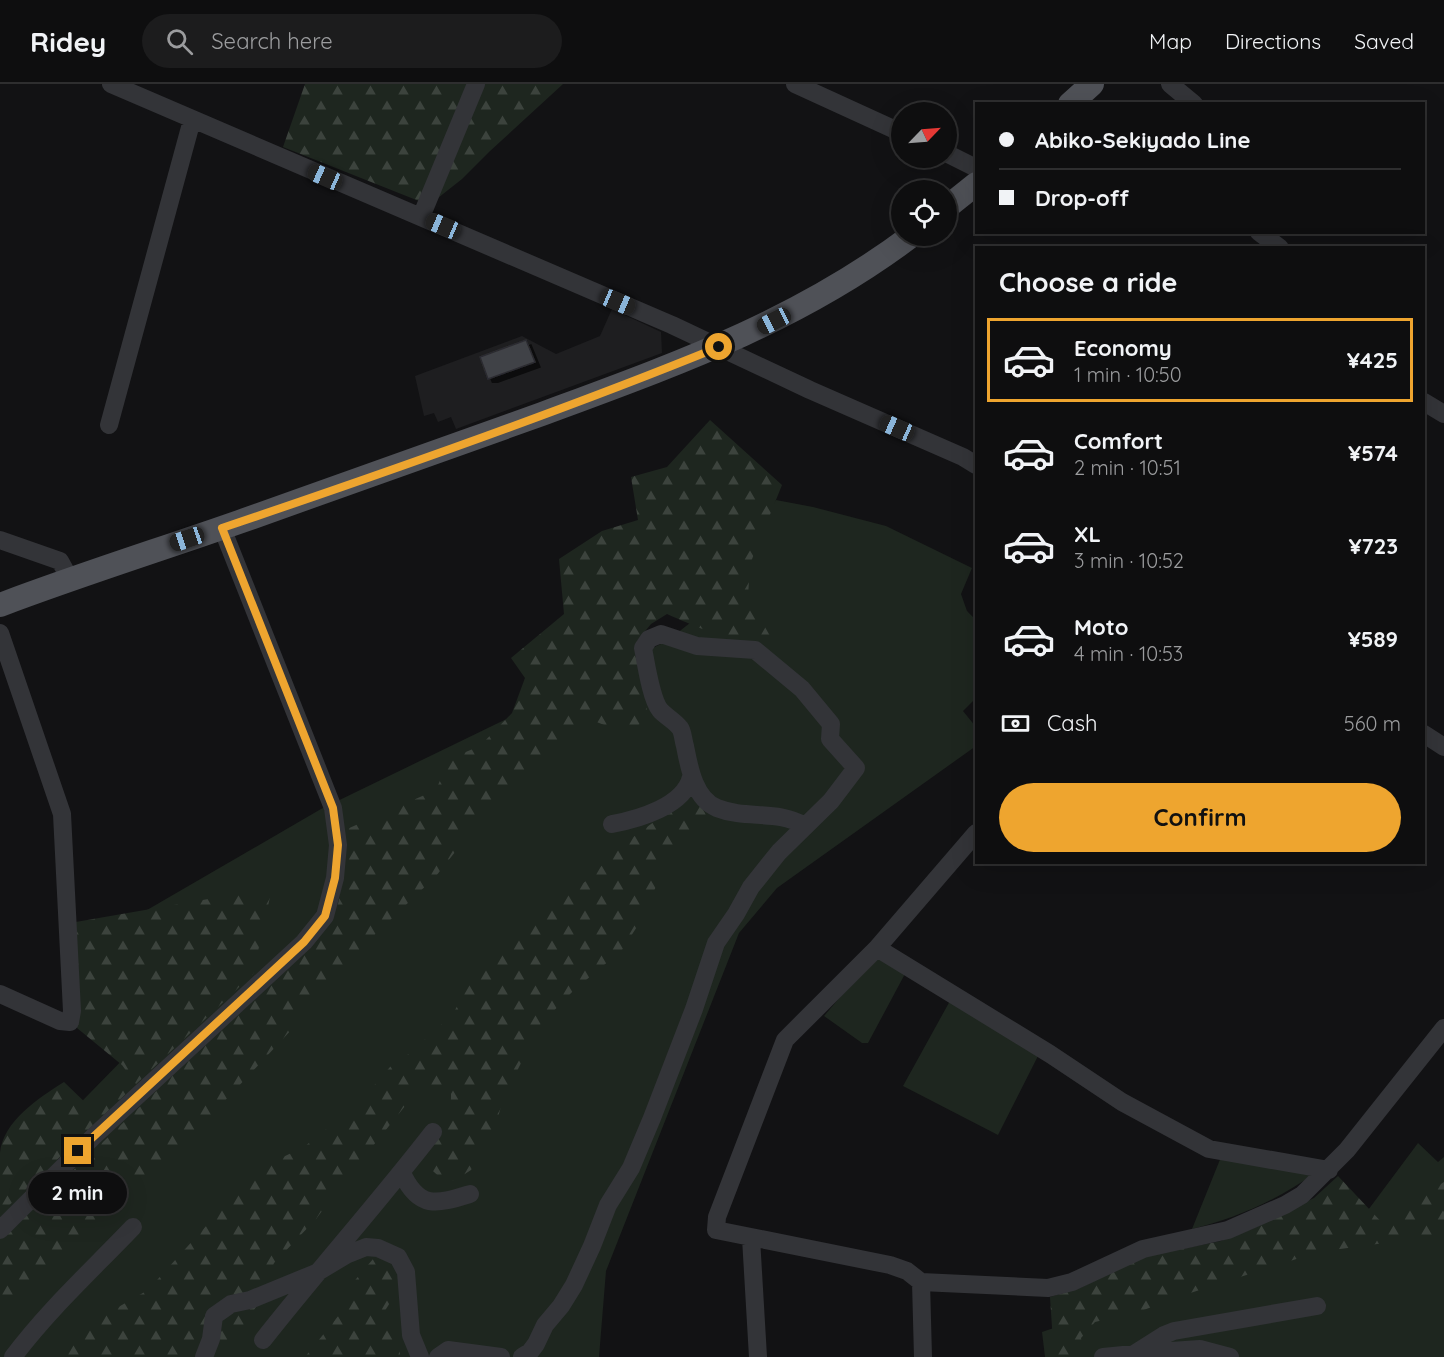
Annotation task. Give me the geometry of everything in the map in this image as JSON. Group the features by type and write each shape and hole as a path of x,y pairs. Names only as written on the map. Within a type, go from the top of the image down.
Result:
{"main road":[{"path":"1072,102 1092,84"},
{"path":"957,199 975,185"},
{"path":"0,605 470,440 719,347 774,321 828,291 896,246"}],"street":[{"path":"111,84 672,325 975,464"},
{"path":"421,217 476,84"},
{"path":"795,84 891,128"},
{"path":"1170,84 1192,102"},
{"path":"109,425 192,120"},
{"path":"957,158 975,168"},
{"path":"1262,234 1277,246"},
{"path":"1425,403 1444,414"},
{"path":"0,1230 94,1136 304,942 325,916 335,878 338,845 333,808 222,528"},
{"path":"0,540 60,561 70,579"},
{"path":"0,633 62,814 72,1011 70,1022 60,1021 0,994"},
{"path":"522,1357 530,1352 545,1325 561,1306 574,1285 608,1205 631,1168 694,1008 716,943 751,887 779,852 831,801 856,768 830,739 831,724 801,689 755,650 698,646 661,634 649,639 643,648 658,708 681,728 691,777 704,798 714,807 733,813 780,816 805,826"},
{"path":"1425,735 1444,747"},
{"path":"612,824 647,814 679,798 688,787 691,777"},
{"path":"975,834 877,948 785,1040 717,1217 716,1230 890,1265 907,1271 921,1282 1048,1288 1072,1282 1143,1249 1228,1230 1302,1195 1347,1150 1444,1028"},
{"path":"877,948 1050,1054 1122,1102 1209,1149 1329,1170"},
{"path":"263,1340 316,1273 402,1173 433,1132"},
{"path":"402,1173 408,1187 416,1195 431,1202 470,1194"},
{"path":"13,1357 35,1328 133,1227"},
{"path":"751,1238 758,1357"},
{"path":"204,1357 211,1339 214,1316 221,1310 231,1304 250,1300 316,1273 346,1255 366,1247 378,1248 398,1257 406,1272 411,1335 420,1357"},
{"path":"921,1282 923,1357"},
{"path":"1134,1354 1164,1335 1174,1332 1317,1306"},
{"path":"536,1357 539,1337"},
{"path":"1103,1357 1134,1354 1162,1355 1200,1349 1230,1357"},
{"path":"438,1357 448,1350 501,1357"}],"shaded area":[{"path":"612,309 661,332 662,353 456,429 451,417 438,422 434,413 424,416 415,376 522,336 556,354 600,336"}],"green space":[{"path":"305,84 563,84 462,179 429,205 283,147"},
{"path":"710,420 782,485 750,564 748,597 770,636 730,637 667,614 651,624 637,641 648,718 629,728 608,726 594,721 580,726 546,749 486,813 436,876 360,949 294,1027 220,1106 101,1225 16,1300 0,1319 0,1240 326,928 338,904 343,881 348,854 347,829 436,790 449,759 480,746 512,713 525,678 511,658 564,614 559,559 602,531 638,520 631,477 667,467"},
{"path":"776,500 886,526 972,568 961,594 967,611 975,619 975,699 963,711 975,726 975,747 777,888 739,933 606,1271 599,1357 0,1357 0,1185 133,1049 97,939 321,809 667,641 709,608"},
{"path":"689,800 701,805 704,810 707,817 704,828 697,838 667,862 640,922 622,950 574,990 540,1025 503,1099 494,1132 471,1170 454,1181 443,1180 425,1164 448,1115 451,1093 432,1085 418,1090 316,1219 274,1263 256,1307 221,1357 47,1357 101,1317 148,1290 246,1182 283,1157 304,1147 359,1103 390,1067 410,1053 453,1014 475,972 494,954 521,935 564,896 586,881 625,843 673,808"},
{"path":"272,888 253,974 136,1084 122,1065 77,1028 70,923"},
{"path":"875,956 906,972 868,1043 862,1043 824,1016"},
{"path":"951,999 1040,1052 998,1135 903,1086"},
{"path":"125,1078 132,1088 0,1214 0,1153 8,1131 24,1111 64,1082 93,1110"},
{"path":"1418,1143 1438,1162 1444,1157 1444,1357 1045,1357 1042,1332 1183,1284 1297,1240 1339,1249"},
{"path":"1221,1157 1318,1171 1258,1206 1192,1229"},
{"path":"1338,1176 1388,1229 1416,1199 1444,1182 1444,1235 1318,1252 1141,1311 1095,1322 1081,1338 1084,1357 1054,1357 1050,1297 1080,1288 1132,1262 1152,1255 1221,1241 1252,1229 1314,1198"},
{"path":"379,1252 394,1259 396,1269 397,1288 383,1314 398,1345 400,1357 305,1357 339,1315 351,1285"}],"building":[{"path":"526,340 535,362 488,379 480,357"}],"route":[{"path":"78,1151 304,942 325,916 335,878 338,845 333,808 222,528 482,436 719,347"}]}
